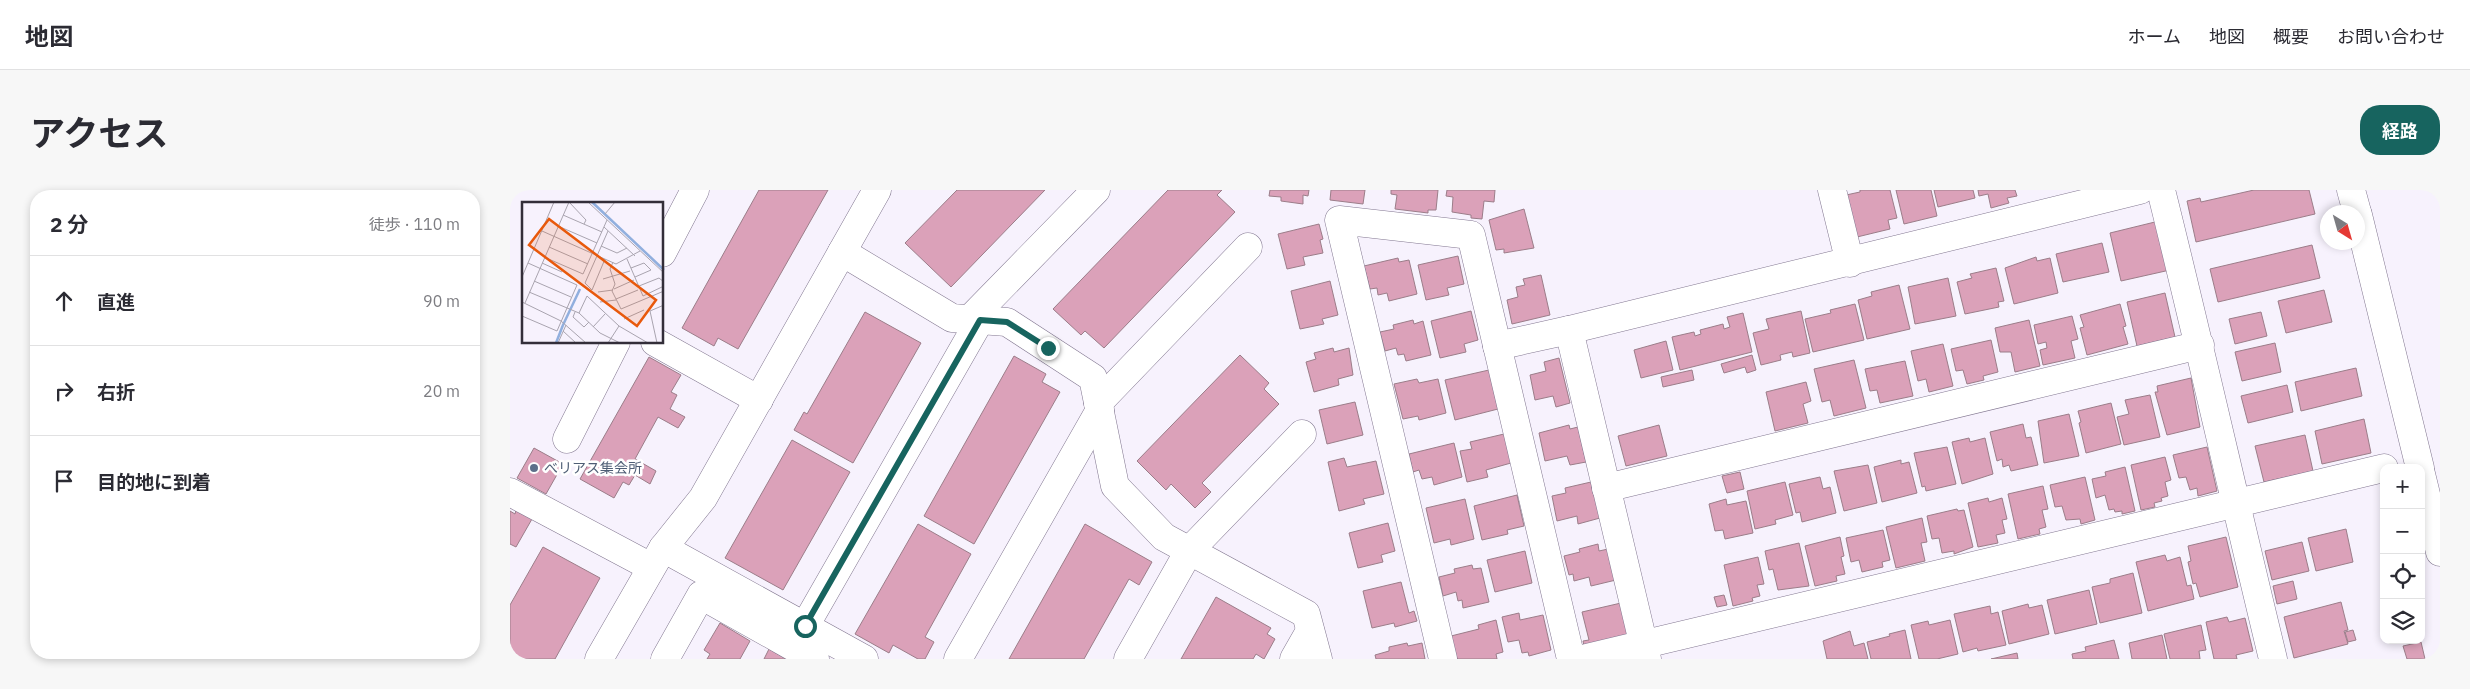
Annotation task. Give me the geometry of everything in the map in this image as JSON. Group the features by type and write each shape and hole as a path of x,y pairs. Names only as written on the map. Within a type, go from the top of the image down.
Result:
{"street":[{"path":"664,248 695,190"},
{"path":"599,659 657,557 703,498 877,190"},
{"path":"805,626 975,320 1096,190"},
{"path":"1832,190 1850,263"},
{"path":"1497,346 1850,263 2140,190"},
{"path":"2161,190 2200,345 2235,504 2273,659"},
{"path":"2351,190 2355,205"},
{"path":"1443,659 1339,220 1471,235 1571,659"},
{"path":"2365,246 2419,464"},
{"path":"958,659 1099,406 1248,247"},
{"path":"842,252 952,318 1007,322 1093,378 1115,486 1164,537 1306,614 1318,659"},
{"path":"1569,330 1645,652"},
{"path":"567,439 615,344"},
{"path":"659,344 759,400"},
{"path":"1606,488 2200,345"},
{"path":"1128,659 1189,551 1302,434"},
{"path":"1582,659 1645,652 2380,469"},
{"path":"2425,488 2440,552"},
{"path":"510,492 657,557 805,626 864,659"},
{"path":"665,659 700,595 815,659"},
{"path":"1294,659 1310,631"}],"building":[{"path":"759,190 828,190 738,349 718,338 714,346 682,328"},
{"path":"957,190 1045,190 951,287 905,243"},
{"path":"1168,190 1222,190 1217,195 1235,212 1104,348 1085,331 1081,335 1053,309"},
{"path":"1270,190 1309,190 1308,196 1303,195 1303,204 1281,201 1281,197 1269,196"},
{"path":"1331,190 1365,190 1363,204 1330,200"},
{"path":"1391,190 1438,190 1436,210 1428,210 1428,213 1395,209 1397,195 1391,194"},
{"path":"1447,190 1495,190 1494,202 1484,201 1482,219 1471,218 1471,215 1452,212 1453,197 1446,196"},
{"path":"1860,190 1890,190 1897,218 1888,220 1890,229 1857,237 1846,195 1860,192"},
{"path":"1896,190 1931,190 1937,216 1904,224"},
{"path":"1934,190 1973,190 1975,198 1938,207"},
{"path":"1978,190 2015,190 2017,196 2007,198 2009,203 1991,208 1988,194 1979,196"},
{"path":"2254,190 2309,190 2315,214 2196,242 2187,201 2200,198 2201,202"},
{"path":"1524,209 1534,248 1504,253 1504,249 1496,250 1489,220"},
{"path":"2159,221 2170,270 2121,281 2110,233"},
{"path":"1319,224 1323,239 1320,240 1323,253 1303,257 1305,265 1287,269 1278,234"},
{"path":"2102,243 2109,272 2063,282 2056,254"},
{"path":"2312,245 2320,278 2218,302 2210,269"},
{"path":"1458,256 1464,284 1447,288 1449,295 1426,300 1418,265"},
{"path":"2036,257 2037,261 2050,258 2058,293 2014,304 2005,268"},
{"path":"1398,258 1399,262 1409,260 1417,294 1389,301 1387,293 1378,295 1377,288 1370,289 1364,266"},
{"path":"1996,268 2004,301 1998,302 1999,307 1965,314 1957,282 1972,278 1970,274"},
{"path":"1541,275 1550,315 1512,324 1507,300 1518,297 1516,287 1525,285 1523,279"},
{"path":"1948,278 1956,316 1915,324 1908,287"},
{"path":"1330,281 1338,315 1322,319 1324,324 1300,329 1291,291"},
{"path":"1899,285 1910,329 1867,339 1858,300 1872,296 1871,292"},
{"path":"2324,290 2332,322 2286,333 2278,301"},
{"path":"2165,293 2175,337 2137,346 2127,302"},
{"path":"1855,304 1864,340 1813,352 1805,319 1831,313 1830,310"},
{"path":"2120,304 2126,326 2123,327 2128,344 2087,355 2080,328 2084,327 2080,315"},
{"path":"1471,311 1478,340 1464,344 1466,352 1440,358 1431,321"},
{"path":"1801,311 1810,353 1793,357 1792,352 1780,355 1781,360 1761,365 1753,333 1769,329 1766,319"},
{"path":"865,312 921,343 853,463 794,430 804,412 807,414"},
{"path":"2261,312 2267,336 2235,344 2229,319"},
{"path":"1743,313 1752,352 1680,370 1672,337 1694,332 1695,336 1701,334 1700,330 1723,324 1724,329 1730,327 1727,317"},
{"path":"2072,316 2078,339 2071,341 2075,358 2043,365 2040,350 2047,348 2046,342 2038,344 2034,325"},
{"path":"1413,320 1414,324 1423,321 1431,355 1406,361 1404,354 1398,355 1396,348 1385,351 1380,332 1394,329 1393,325"},
{"path":"2029,320 2040,366 2015,372 2011,352 2000,352 1995,328"},
{"path":"1991,340 1998,372 1983,376 1984,380 1967,384 1963,370 1956,371 1951,349"},
{"path":"1666,341 1673,370 1641,378 1634,350"},
{"path":"2275,343 2281,372 2242,381 2235,352"},
{"path":"1943,344 1953,386 1929,392 1926,379 1918,381 1911,351"},
{"path":"1333,348 1334,352 1349,348 1353,375 1338,379 1339,385 1314,392 1306,362 1316,359 1314,353"},
{"path":"1240,355 1269,383 1264,389 1279,404 1202,483 1211,492 1195,508 1171,484 1166,490 1137,461"},
{"path":"1752,355 1756,370 1747,373 1745,367 1724,373 1721,364"},
{"path":"1014,356 1046,374 1042,382 1060,392 974,544 924,516"},
{"path":"649,357 681,375 671,392 677,395 670,409 685,417 678,428 658,417 635,459 656,471 650,484 635,475 629,485 623,482 614,498 580,479"},
{"path":"1559,358 1570,403 1556,407 1553,396 1535,400 1530,375 1546,371 1544,362"},
{"path":"1854,360 1866,408 1834,416 1830,400 1822,402 1814,369"},
{"path":"1905,361 1913,396 1880,403 1877,390 1870,391 1865,369"},
{"path":"2356,368 2362,396 2301,411 2295,382"},
{"path":"1489,370 1498,409 1455,420 1445,380"},
{"path":"1692,370 1694,380 1663,387 1661,377"},
{"path":"2191,378 2200,427 2167,435 2155,392 2158,392 2157,386"},
{"path":"1417,379 1419,383 1438,379 1446,413 1419,420 1418,416 1403,419 1394,384"},
{"path":"1806,382 1811,401 1803,404 1808,423 1775,431 1766,392"},
{"path":"2287,385 2293,412 2248,423 2241,396"},
{"path":"2150,395 2160,437 2124,445 2117,417 2129,414 2125,400"},
{"path":"1355,402 1363,435 1327,444 1319,410"},
{"path":"2111,403 2121,444 2086,453 2078,411"},
{"path":"2069,414 2079,456 2044,463 2038,421"},
{"path":"2364,419 2371,453 2322,464 2315,431"},
{"path":"2023,424 2026,438 2031,437 2038,465 2011,471 2009,465 2003,467 2002,459 1997,461 1990,432"},
{"path":"1569,425 1570,429 1578,427 1586,462 1570,465 1567,456 1545,461 1539,433"},
{"path":"1659,425 1667,456 1626,466 1618,436"},
{"path":"1504,434 1511,463 1486,470 1488,477 1467,482 1460,451 1472,449 1470,442"},
{"path":"2305,435 2313,471 2264,482 2255,446"},
{"path":"1969,438 1970,442 1985,438 1993,474 1962,484 1952,442"},
{"path":"792,440 850,472 783,590 725,558"},
{"path":"1454,443 1462,477 1434,485 1432,477 1422,479 1419,470 1413,472 1409,454"},
{"path":"1947,447 1956,484 1926,491 1925,486 1922,487 1914,453"},
{"path":"2207,447 2217,491 2198,496 2197,488 2190,490 2186,477 2179,478 2173,455"},
{"path":"534,448 563,464 546,494 517,478"},
{"path":"2165,457 2171,480 2165,482 2168,496 2161,498 2162,501 2154,503 2155,507 2141,510 2131,465"},
{"path":"1344,458 1347,467 1376,461 1384,494 1363,499 1365,504 1339,511 1328,462"},
{"path":"1901,460 1901,464 1909,462 1917,493 1882,502 1874,467"},
{"path":"1868,465 1877,503 1844,511 1834,471"},
{"path":"2125,467 2135,511 2122,514 2122,511 2115,512 2114,509 2109,510 2105,495 2096,498 2092,479 2106,476 2105,472"},
{"path":"1740,472 1744,489 1727,493 1722,476"},
{"path":"1820,477 1823,489 1830,487 1836,513 1802,522 1800,512 1796,513 1789,484"},
{"path":"2085,477 2095,520 2081,524 2080,519 2066,520 2062,506 2055,507 2050,485"},
{"path":"1591,482 1600,518 1578,524 1577,516 1557,521 1552,496 1566,493 1565,488"},
{"path":"1785,482 1793,515 1775,520 1776,524 1755,529 1747,491"},
{"path":"2043,486 2048,509 2042,510 2046,527 2039,529 2040,534 2018,539 2008,494"},
{"path":"1517,495 1524,526 1507,530 1508,534 1482,540 1474,506"},
{"path":"1988,498 1989,502 2002,498 2007,519 2002,520 2005,533 1996,535 1998,543 1978,547 1968,503"},
{"path":"1465,499 1474,539 1451,545 1450,539 1434,543 1426,508"},
{"path":"1726,499 1727,505 1746,501 1753,533 1725,539 1723,530 1715,531 1709,504"},
{"path":"1957,509 1958,511 1964,510 1973,547 1954,554 1954,551 1942,553 1939,538 1932,539 1927,516"},
{"path":"516,510 532,519 516,547 510,544 510,511 515,514"},
{"path":"1922,518 1927,542 1921,543 1925,561 1896,568 1886,527"},
{"path":"1388,523 1395,551 1381,555 1383,562 1358,568 1349,533"},
{"path":"918,524 971,554 925,637 934,642 925,659 918,659 893,645 889,653 855,634"},
{"path":"1085,524 1152,562 1139,585 1129,579 1084,659 1009,659"},
{"path":"2346,529 2353,562 2316,571 2308,538"},
{"path":"1883,530 1890,560 1882,562 1883,567 1862,572 1859,560 1851,562 1846,538"},
{"path":"1840,537 1844,556 1841,557 1845,574 1836,576 1837,581 1815,586 1805,546"},
{"path":"2226,537 2238,587 2200,597 2196,583 2193,584 2188,562 2191,561 2188,546"},
{"path":"2302,542 2309,571 2272,580 2265,551"},
{"path":"1799,543 1809,586 1778,590 1773,569 1769,570 1765,551"},
{"path":"1598,544 1599,551 1608,549 1616,580 1591,586 1589,577 1574,581 1573,574 1569,575 1564,556 1580,552 1579,549"},
{"path":"543,547 600,578 555,659 510,659 510,605"},
{"path":"1525,551 1532,583 1495,592 1487,560"},
{"path":"2165,555 2167,561 2180,557 2187,586 2191,585 2194,599 2148,611 2136,562"},
{"path":"1758,557 1764,584 1757,585 1760,596 1752,598 1753,601 1733,606 1724,565"},
{"path":"1472,565 1473,569 1481,568 1489,602 1463,608 1462,600 1458,601 1456,592 1443,596 1439,577 1455,573 1454,569"},
{"path":"2133,573 2142,613 2100,623 2092,587 2110,583 2110,579"},
{"path":"2293,581 2297,599 2277,604 2273,586"},
{"path":"1401,582 1409,613 1414,611 1417,621 1395,627 1394,623 1372,628 1363,591"},
{"path":"2089,590 2097,624 2055,634 2047,600"},
{"path":"1724,595 1727,605 1717,607 1714,597"},
{"path":"1216,597 1271,628 1267,634 1275,639 1264,659 1256,654 1253,659 1181,659"},
{"path":"2341,602 2348,630 2344,631 2348,644 2294,658 2284,617"},
{"path":"1621,603 1628,636 1585,651 1583,641 1589,640 1582,612"},
{"path":"2028,604 2029,608 2042,605 2049,634 2009,644 2002,611"},
{"path":"1990,606 1991,614 1998,612 2006,645 1978,651 1977,648 1963,652 1954,614"},
{"path":"1519,613 1520,620 1543,615 1551,650 1529,656 1528,652 1522,653 1519,640 1508,642 1502,617"},
{"path":"2227,617 2229,622 2245,618 2253,651 2236,655 2237,659 2214,659 2206,622"},
{"path":"1496,620 1503,652 1496,654 1497,659 1457,659 1451,636 1479,629 1478,625"},
{"path":"1950,620 1958,654 1937,659 1919,659 1911,625 1928,621 1929,625"},
{"path":"720,623 750,641 740,659 707,659 710,654 704,650"},
{"path":"2201,625 2206,650 2199,651 2200,659 2170,659 2164,634"},
{"path":"1905,630 1911,659 1871,659 1867,642"},
{"path":"2353,630 2356,640 2348,642 2345,632"},
{"path":"1850,631 1854,646 1864,643 1868,659 1827,659 1823,641"},
{"path":"2162,635 2167,659 2132,659 2129,643"},
{"path":"2114,640 2119,659 2073,659 2072,654 2086,651 2085,647"},
{"path":"1407,643 1408,646 1422,643 1425,659 1376,659 1375,655 1389,651 1389,647"},
{"path":"2421,644 2425,659 2407,659 2403,646"},
{"path":"769,649 786,659 764,659"},
{"path":"2017,653 2018,659 1991,659"}],"place":[{"name":"べリアス集会所","path":"534,468"}],"route":[{"path":"805,626 980,320 1007,322 1048,348"}]}
